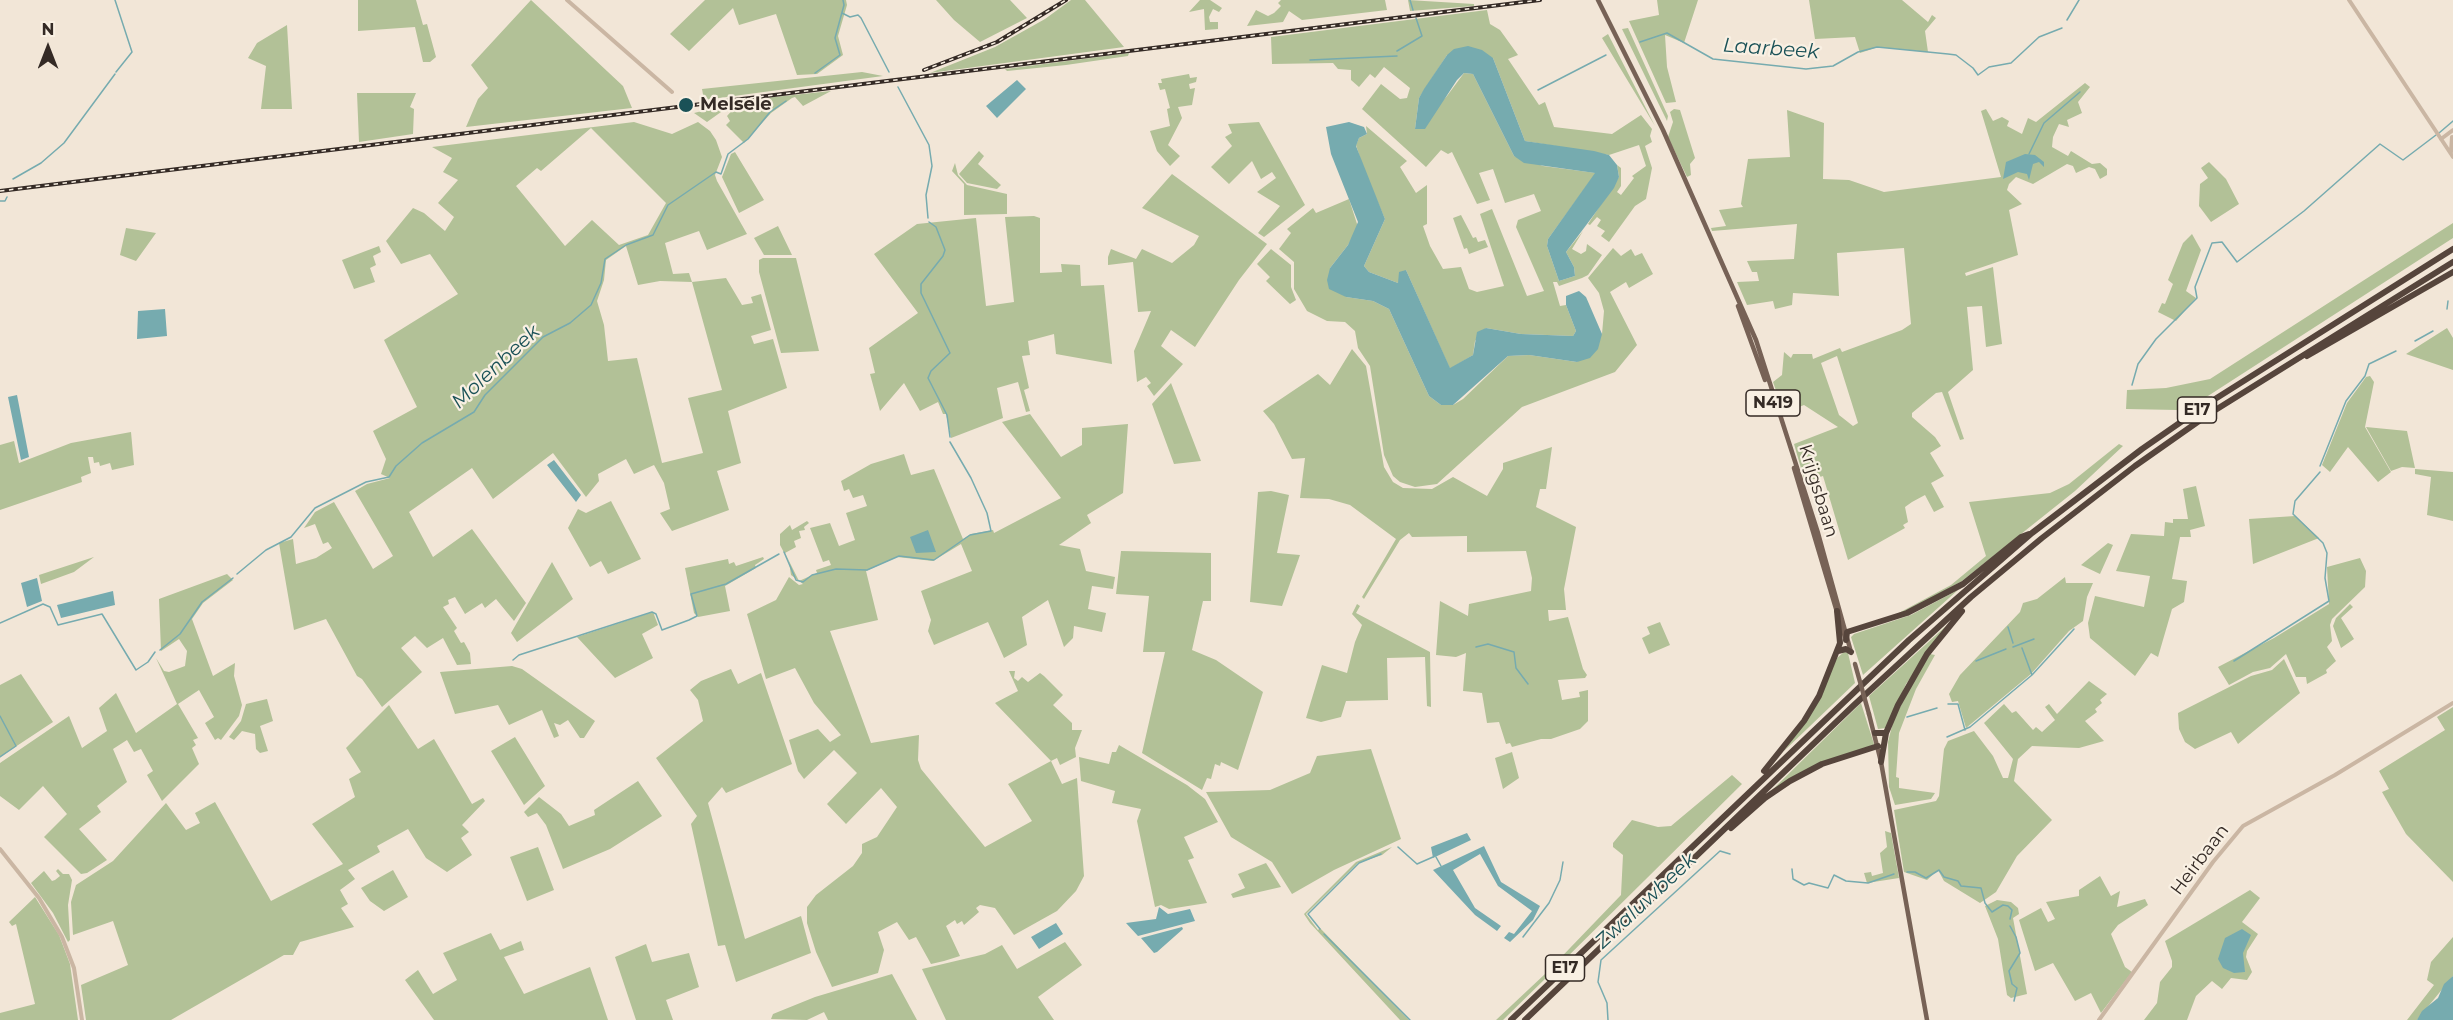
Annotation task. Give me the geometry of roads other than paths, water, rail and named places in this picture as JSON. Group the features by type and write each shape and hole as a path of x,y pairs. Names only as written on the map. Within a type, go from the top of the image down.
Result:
{"highway":[{"name":"E17","path":"1511,1020 1917,632 2032,533 2142,449 2204,406 2452,249"},
{"name":"E17","path":"1525,1020 1852,706 1971,597 2042,538 2135,466 2209,414 2453,262"},
{"path":"2287,364 2323,348 2453,272"},
{"path":"1847,636 1931,602 1963,584 2021,537 2032,533"},
{"path":"1881,762 1886,733 1898,705 1927,654 1969,604 1971,597"},
{"path":"1747,792 1804,721 1819,696 1838,651 1840,637 1837,611"},
{"path":"1838,651 1846,649 1851,652"},
{"path":"1875,733 1886,733"},
{"path":"1720,833 1731,828 1765,798 1790,781 1822,764 1878,746"}],"main road":[{"name":"Krijgsbaan","path":"1598,1 1663,130 1756,340 1818,533 1875,733 1927,1020"},
{"name":"Krijgsbaan","path":"1726,273 1783,432 1817,552 1847,636"},
{"path":"1750,342 1756,340"},
{"path":"1812,535 1816,537 1818,533"},
{"name":"N419","path":"1817,552 1829,572"}],"street":[{"path":"567,0 672,92"},
{"path":"2349,0 2453,156"},
{"path":"2442,140 2453,130"},
{"path":"2442,140 2452,137 2453,156"},
{"name":"Heirbaan","path":"2099,1020 2123,991 2216,859 2243,826 2341,772 2453,703"},
{"path":"0,849 39,898 62,937 74,968 82,1020"}],"water":[{"path":"1468,46 1482,50 1493,58 1525,141 1594,151 1609,155 1617,165 1619,177 1614,188 1566,252 1574,267 1575,276 1559,281 1547,246 1548,239 1595,173 1524,163 1514,156 1473,74 1464,73 1425,129 1415,129 1419,98 1424,89 1447,55 1454,49"},
{"path":"1017,80 1026,89 997,118 986,106"},
{"path":"1349,122 1364,127 1367,134 1359,138 1356,146 1385,219 1364,266 1369,272 1398,283 1399,272 1406,270 1450,368 1473,355 1477,332 1486,328 1521,334 1573,336 1576,331 1566,305 1566,296 1579,291 1586,297 1602,334 1598,349 1590,358 1577,362 1529,355 1508,356 1453,405 1441,405 1429,396 1389,309 1373,301 1346,297 1329,289 1327,280 1330,268 1348,245 1358,222 1331,154 1326,127"},
{"path":"2025,154 2035,155 2044,162 2044,167 2039,162 2033,164 2029,180 2027,174 2018,172 2003,179 2006,162"},
{"path":"165,309 167,336 137,339 138,311"},
{"path":"17,395 29,457 21,460 8,397"},
{"path":"554,460 581,495 576,502 547,465"},
{"path":"928,530 936,552 916,553 910,537"},
{"path":"37,578 42,601 27,607 21,583"},
{"path":"113,591 115,605 61,618 57,605"},
{"path":"1467,833 1471,840 1433,858 1431,847"},
{"path":"1484,846 1501,882 1540,906 1533,920 1510,942 1504,938 1509,932 1514,934 1532,911 1498,886 1480,854 1453,870 1475,908 1501,926 1497,931 1475,915 1433,870"},
{"path":"1159,907 1168,914 1190,909 1195,921 1138,936 1126,923 1156,919"},
{"path":"1056,923 1063,934 1039,949 1031,937"},
{"path":"1182,927 1183,929 1154,953 1141,938"},
{"path":"2242,929 2251,935 2243,953 2245,972 2234,973 2223,968 2218,959 2225,938"},
{"path":"2453,976 2453,1020 2417,1020 2422,1011 2438,998 2444,984"}],"waterway":[{"path":"115,0 132,52 116,72"},
{"name":"Molenbeek","path":"815,73 840,55 835,38 844,5 843,0"},
{"path":"1410,0 1413,10"},
{"name":"Laarbeek","path":"2067,20 2079,0"},
{"path":"842,13 850,17 858,15 861,18 889,72"},
{"path":"1397,51 1422,36 1416,18"},
{"name":"Laarbeek","path":"1640,42 1667,33 1713,59 1806,69 1833,66 1858,52 1877,47 1956,55 1973,68 1978,75 1989,67 2011,63 2039,37 2062,28"},
{"name":"Laarbeek","path":"1538,90 1606,55"},
{"path":"1310,60 1397,56"},
{"path":"13,179 41,163 64,143 115,74"},
{"path":"898,87 929,145 932,166 926,195 928,218"},
{"path":"2029,154 2044,123 2080,92"},
{"name":"Molenbeek","path":"237,574 266,550 291,537 315,508 366,482 389,477 396,466 422,443 474,412 485,395 543,337 570,323 591,305 601,283 605,259 626,245 653,235 668,205 716,172 721,174 728,154 748,139 770,112 786,101"},
{"path":"2439,133 2453,121"},
{"path":"2132,385 2138,364 2156,339 2197,298 2195,287 2212,243 2222,242 2237,262 2304,211 2380,144 2403,160 2436,135"},
{"path":"0,201 5,201 7,197"},
{"path":"929,222 936,227 945,250 943,256 921,284 921,293 950,353 931,371 928,378 947,415 950,437"},
{"path":"2447,309 2448,301"},
{"path":"2415,341 2433,331"},
{"path":"2320,466 2346,401 2365,376 2369,364 2396,351"},
{"path":"784,552 796,580 803,582 812,575 836,569 867,570 899,556 934,560 970,535 991,531 987,513 971,478 950,442"},
{"path":"2234,661 2329,601 2325,578 2327,553 2323,543 2293,514 2295,501 2320,472"},
{"path":"513,660 519,655 652,612 656,614 662,630 689,620 697,616 691,594 726,584 779,554"},
{"name":"Molenbeek","path":"160,650 180,634 202,602 233,578"},
{"name":"Molenbeek","path":"0,623 43,604 50,607 58,625 102,614 136,670 148,662 155,652"},
{"path":"2008,627 2013,643"},
{"path":"1947,737 1970,727 2032,675 2074,629"},
{"path":"2013,647 2034,639"},
{"path":"1476,647 1488,644 1514,652 1516,668 1528,684"},
{"path":"2022,648 2032,675"},
{"path":"1976,661 2006,649"},
{"path":"1948,704 1958,704 1965,730"},
{"path":"1907,717 1937,708"},
{"name":"Molenbeek","path":"0,716 16,746 0,757"},
{"path":"1398,847 1417,864 1433,857"},
{"name":"Zwaluwbeek","path":"1608,1020 1607,1003 1598,982 1601,960 1720,851 1730,854"},
{"path":"1320,929 1308,914 1359,863 1381,854"},
{"path":"1436,857 1441,866"},
{"path":"1523,937 1549,903 1560,880 1563,862"},
{"name":"Zwaluwbeek","path":"1792,869 1793,879 1804,885 1809,883 1828,888 1834,875 1846,881 1868,883 1894,874"},
{"name":"Zwaluwbeek","path":"1907,872 1915,872 1926,878 1939,870 1944,877 1958,881 1961,886 1981,888 1985,903 1992,912 2003,905 2008,906 2012,910 2010,919"},
{"name":"Zwaluwbeek","path":"2010,926 2016,937 2020,953 2009,971 2012,984 2017,988 2014,1001"},
{"path":"1324,934 1410,1020"}],"railway":[{"path":"924,70 997,42 1066,0"},
{"path":"0,191 1540,0"}],"place":[{"name":"Melsele","path":"686,105"}]}
